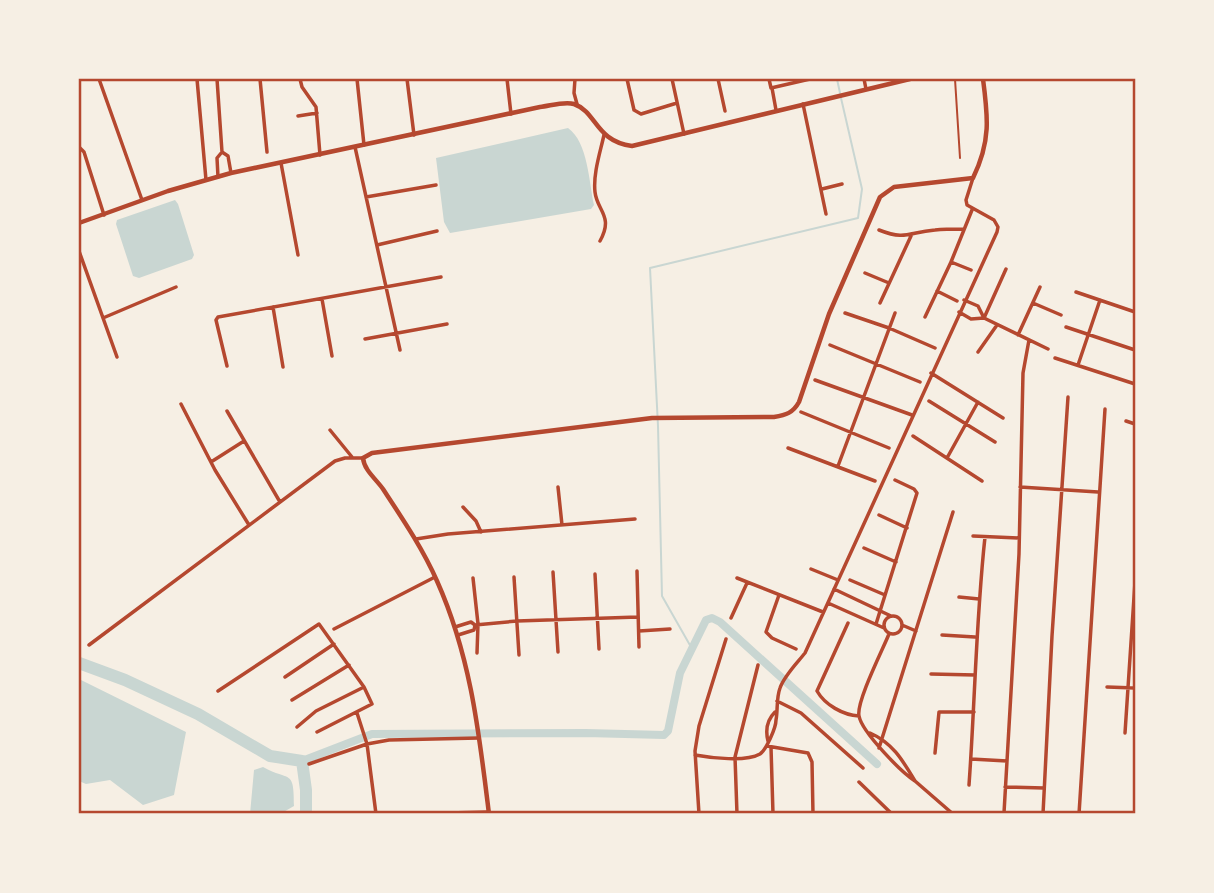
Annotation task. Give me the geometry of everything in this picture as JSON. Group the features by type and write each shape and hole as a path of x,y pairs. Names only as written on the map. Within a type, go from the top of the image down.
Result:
{"street":[{"path":"99,79 142,200"},
{"path":"197,79 206,180"},
{"path":"217,79 222,152 217,158 218,177"},
{"path":"260,79 267,152"},
{"path":"300,79 302,87 314,101 320,155"},
{"path":"357,79 364,145"},
{"path":"407,79 414,135"},
{"path":"507,79 511,114"},
{"path":"575,79 577,105 604,135 623,145 632,146 909,79"},
{"path":"627,79 634,110 641,114 677,103"},
{"path":"672,79 684,134"},
{"path":"718,79 725,111"},
{"path":"769,79 776,110"},
{"path":"771,88 810,79"},
{"path":"864,79 866,89"},
{"path":"773,814 766,731 770,717 775,712 782,684 805,653 998,228 993,220 967,205 966,200 987,137 983,79"},
{"path":"79,223 142,200 231,173 564,103 577,105"},
{"path":"803,104 826,215"},
{"path":"299,116 317,113"},
{"path":"600,241 604,233 604,214 595,194 604,135"},
{"path":"79,147 84,152 104,215"},
{"path":"355,147 400,350"},
{"path":"222,152 228,156 231,173"},
{"path":"281,163 298,255"},
{"path":"89,645 335,461 352,457 363,458 372,453 652,418 774,417 795,410 829,314 880,197 894,187 973,178"},
{"path":"821,189 842,184"},
{"path":"366,197 436,185"},
{"path":"925,317 972,209"},
{"path":"879,230 895,236 911,236 935,229 964,229"},
{"path":"377,245 437,231"},
{"path":"880,303 911,236"},
{"path":"79,251 117,357"},
{"path":"951,262 971,270"},
{"path":"984,318 1006,269"},
{"path":"865,272 889,283"},
{"path":"227,366 216,320 218,317 441,277"},
{"path":"103,318 176,287"},
{"path":"1018,335 1041,287"},
{"path":"937,291 957,301"},
{"path":"1076,292 1135,312"},
{"path":"322,299 332,356"},
{"path":"964,300 978,306 984,318"},
{"path":"1078,365 1100,300"},
{"path":"1033,303 1061,315"},
{"path":"273,307 283,367"},
{"path":"845,313 935,348"},
{"path":"838,466 895,313"},
{"path":"959,313 971,319 984,318 1048,349"},
{"path":"365,339 447,324"},
{"path":"978,352 997,325"},
{"path":"1066,327 1135,350"},
{"path":"1004,813 1019,538 1023,373 1029,340"},
{"path":"830,345 920,382"},
{"path":"1055,358 1135,384"},
{"path":"931,373 1003,418"},
{"path":"815,380 913,415"},
{"path":"1043,814 1068,397"},
{"path":"929,401 995,442"},
{"path":"947,458 978,402"},
{"path":"181,404 211,462 249,525"},
{"path":"1079,814 1105,409"},
{"path":"227,411 280,502"},
{"path":"801,412 889,448"},
{"path":"1126,421 1135,424"},
{"path":"330,430 352,457"},
{"path":"913,436 982,481"},
{"path":"211,462 244,441"},
{"path":"788,448 875,481"},
{"path":"363,458 365,467 381,487 435,577 455,627 474,695 488,813 407,814"},
{"path":"876,624 917,493 895,480"},
{"path":"558,487 562,525"},
{"path":"1020,487 1098,492"},
{"path":"463,507 481,532"},
{"path":"879,748 953,512"},
{"path":"879,515 907,528"},
{"path":"414,540 635,519"},
{"path":"972,536 1019,538"},
{"path":"969,785 975,638 985,537"},
{"path":"864,548 896,562"},
{"path":"811,569 838,580"},
{"path":"637,571 639,648"},
{"path":"553,572 558,652"},
{"path":"595,574 599,649"},
{"path":"334,629 435,577"},
{"path":"514,577 519,655"},
{"path":"473,578 477,653"},
{"path":"737,578 823,612"},
{"path":"850,580 885,595"},
{"path":"1125,733 1135,582"},
{"path":"731,618 747,583"},
{"path":"834,589 900,619 902,625 898,633 890,634"},
{"path":"779,595 766,632 772,638 796,649"},
{"path":"959,597 979,599"},
{"path":"828,603 876,624 890,634"},
{"path":"884,628 885,619 891,616"},
{"path":"455,627 471,622 477,625 638,617"},
{"path":"848,624 817,691 840,711 859,716"},
{"path":"218,691 315,625 322,626 364,687 372,704 317,732"},
{"path":"457,635 474,629 477,625"},
{"path":"902,625 916,631"},
{"path":"639,631 670,629"},
{"path":"890,634 860,703 859,716 879,748 902,772 951,814"},
{"path":"942,635 975,638"},
{"path":"699,814 695,755 699,726 726,639"},
{"path":"285,677 334,644"},
{"path":"292,700 349,665"},
{"path":"737,814 735,757 758,665"},
{"path":"931,674 975,675"},
{"path":"297,727 317,711 364,687"},
{"path":"1107,687 1135,688"},
{"path":"777,701 802,713 863,768"},
{"path":"935,753 939,712 974,712"},
{"path":"357,713 365,739 376,814"},
{"path":"870,733 882,738 893,748 915,781"},
{"path":"309,764 365,739 479,738"},
{"path":"695,755 718,759 759,755 769,745"},
{"path":"769,745 808,753 813,814"},
{"path":"971,759 1007,761"},
{"path":"859,782 892,814"},
{"path":"1005,787 1044,788"}],"lane":[{"path":"954,79 960,158"}],"shaded area":[{"path":"568,128 575,134 584,152 594,205 591,209 450,233 444,222 436,158"},
{"path":"175,200 194,255 192,259 139,278 133,276 117,220"},
{"path":"79,679 186,732 174,795 143,805 110,780 86,784 79,781"},
{"path":"263,767 289,778 293,786 294,806 280,814 250,814 254,770"}],"waterway":[{"path":"837,79 840,93"},
{"path":"691,647 662,596 658,426 650,268 858,218 862,189 841,98"},
{"path":"302,761 372,734 664,735 668,731 680,673 706,620 712,618 720,622 877,764"},
{"path":"79,663 125,680 198,714 270,756 302,761 306,814"}]}
